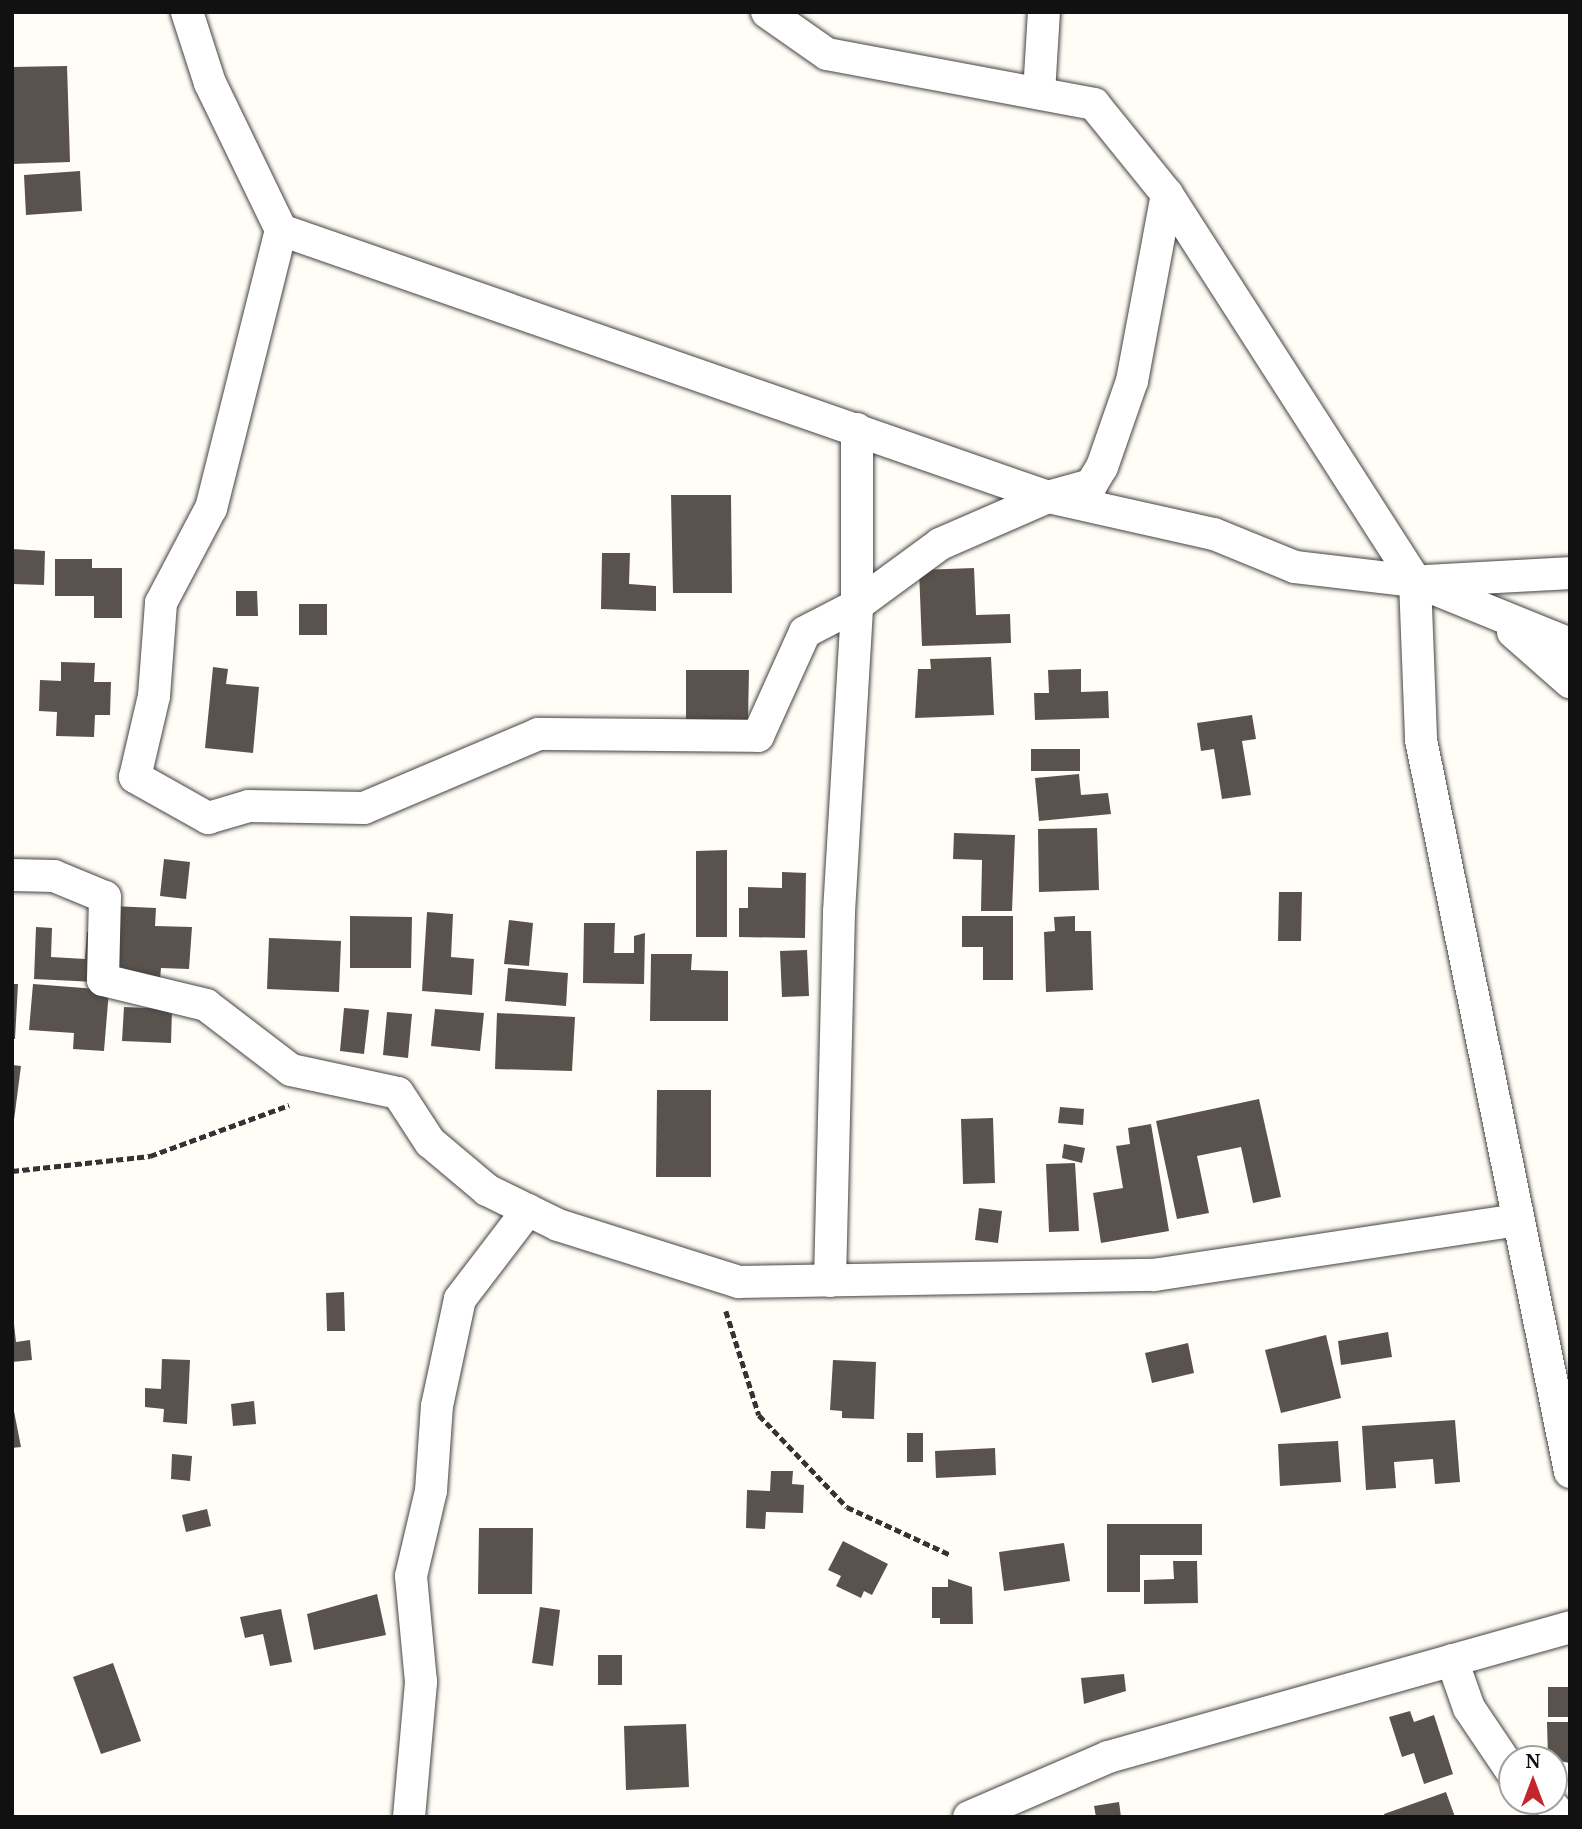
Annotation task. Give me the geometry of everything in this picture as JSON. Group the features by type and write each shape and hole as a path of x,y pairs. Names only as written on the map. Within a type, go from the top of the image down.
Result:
{"street":[{"path":"187,12 210,83 281,230 211,508 161,603 154,696 135,777 208,818 250,806 364,808 538,734 758,736 805,632 857,605 940,544 1048,498 1091,485 1102,467 1132,381 1167,194"},
{"path":"768,12 827,54 1094,104 1167,194 1415,581 1421,740 1516,1220 1570,1472"},
{"path":"1040,93 1044,12"},
{"path":"281,230 857,429 1048,498 1214,534 1295,567 1415,581 1570,573"},
{"path":"830,1281 839,912 857,605 857,429"},
{"path":"1415,581 1570,644"},
{"path":"1493,613 1570,682"},
{"path":"12,875 54,876 105,897 103,980 206,1005 291,1070 398,1093 430,1142 487,1190 528,1210 739,1282 1154,1275 1516,1220"},
{"path":"409,1817 421,1682 411,1576 431,1491 442,1380 460,1298 528,1210"},
{"path":"969,1817 1108,1757 1570,1627"},
{"path":"1451,1660 1469,1708 1498,1751"}],"path":[{"path":"12,1171 150,1156 299,1101"},
{"path":"714,1274 760,1415 847,1507 951,1555"}],"building":[{"path":"67,66 70,162 12,164 12,67"},
{"path":"80,171 82,211 26,215 24,175"},
{"path":"671,495 731,495 732,593 673,593"},
{"path":"12,549 45,551 44,585 12,584"},
{"path":"602,553 630,553 629,584 656,586 656,611 601,609"},
{"path":"55,559 92,559 92,568 122,568 122,618 94,618 94,596 55,596"},
{"path":"974,568 976,615 1010,614 1011,643 922,646 919,570"},
{"path":"236,591 257,591 258,616 236,616"},
{"path":"299,604 327,604 327,635 299,635"},
{"path":"991,657 994,715 915,718 918,669 931,669 930,659"},
{"path":"61,662 95,663 94,682 111,682 110,715 95,715 94,737 56,736 57,712 39,711 40,680 61,681"},
{"path":"213,667 228,669 226,684 259,687 253,753 205,748"},
{"path":"1081,669 1081,692 1108,691 1109,718 1035,720 1034,693 1049,693 1048,670"},
{"path":"686,670 749,670 748,720 686,720"},
{"path":"1252,715 1256,739 1242,741 1251,795 1222,799 1214,749 1201,751 1197,723"},
{"path":"1031,749 1080,749 1080,771 1031,771"},
{"path":"1079,774 1081,795 1108,793 1111,814 1039,821 1035,778"},
{"path":"1097,828 1099,890 1039,892 1038,829"},
{"path":"954,833 1015,835 1012,911 981,911 982,860 953,859"},
{"path":"727,850 727,937 696,937 696,851"},
{"path":"164,859 190,862 186,899 160,896"},
{"path":"782,872 806,873 805,938 739,937 739,908 748,908 748,887 782,888"},
{"path":"1279,892 1302,892 1301,941 1278,941"},
{"path":"112,906 156,908 155,926 192,927 189,969 161,968 160,980 124,978 124,968 109,967"},
{"path":"427,912 453,914 451,957 474,959 472,995 422,991"},
{"path":"350,916 412,917 411,968 350,968"},
{"path":"962,916 1013,916 1013,980 983,980 983,947 962,947"},
{"path":"1075,916 1075,931 1091,931 1093,990 1046,992 1044,932 1055,931 1054,917"},
{"path":"509,920 533,923 529,966 504,964"},
{"path":"584,923 615,923 614,953 634,953 634,936 645,933 644,984 583,983"},
{"path":"36,927 52,928 51,957 85,959 87,932 98,932 96,982 34,979"},
{"path":"269,938 341,941 339,992 267,989"},
{"path":"807,950 809,996 782,997 780,951"},
{"path":"651,954 692,954 691,970 728,971 728,1021 650,1021"},
{"path":"508,968 568,973 566,1006 505,1001"},
{"path":"12,984 18,984 15,1039 12,1039"},
{"path":"33,984 109,990 104,1051 73,1049 74,1033 29,1030"},
{"path":"124,1007 172,1009 171,1043 122,1041"},
{"path":"344,1008 369,1010 364,1054 340,1051"},
{"path":"435,1009 484,1013 480,1051 431,1046"},
{"path":"387,1012 412,1014 408,1058 383,1055"},
{"path":"497,1013 575,1017 572,1071 495,1069"},
{"path":"12,1065 21,1066 14,1120 12,1120"},
{"path":"657,1090 711,1090 711,1177 656,1177"},
{"path":"1259,1099 1281,1197 1253,1203 1241,1147 1197,1156 1209,1213 1177,1219 1156,1121"},
{"path":"1060,1107 1084,1109 1083,1125 1058,1123"},
{"path":"993,1118 995,1183 963,1184 961,1119"},
{"path":"1151,1124 1169,1231 1101,1243 1093,1193 1123,1188 1116,1146 1130,1144 1128,1128"},
{"path":"1064,1144 1085,1148 1082,1163 1062,1158"},
{"path":"1075,1163 1079,1231 1049,1232 1046,1164"},
{"path":"979,1208 1002,1211 998,1243 975,1240"},
{"path":"344,1292 345,1331 327,1331 326,1293"},
{"path":"14,1324 16,1342 30,1340 32,1360 12,1362"},
{"path":"1388,1332 1392,1357 1341,1365 1338,1341"},
{"path":"1326,1335 1341,1398 1281,1413 1265,1350"},
{"path":"1188,1343 1194,1373 1152,1383 1145,1353"},
{"path":"162,1359 190,1360 187,1424 163,1422 164,1409 145,1407 145,1388 161,1389"},
{"path":"833,1360 876,1362 874,1419 842,1418 842,1411 830,1410"},
{"path":"12,1401 21,1447 12,1448"},
{"path":"254,1401 256,1424 233,1426 231,1404"},
{"path":"1455,1420 1460,1482 1435,1484 1433,1459 1394,1462 1396,1488 1366,1490 1362,1426"},
{"path":"907,1433 923,1433 923,1462 907,1462"},
{"path":"1338,1441 1341,1482 1280,1486 1278,1444"},
{"path":"995,1448 996,1475 936,1478 935,1451"},
{"path":"172,1454 192,1456 190,1481 171,1479"},
{"path":"771,1471 793,1471 792,1484 804,1485 803,1513 766,1512 765,1529 746,1528 747,1490 770,1491"},
{"path":"207,1509 211,1526 186,1532 182,1515"},
{"path":"1107,1524 1202,1524 1202,1555 1140,1555 1140,1592 1107,1592"},
{"path":"479,1528 533,1528 532,1594 478,1594"},
{"path":"843,1541 888,1564 872,1595 864,1591 861,1598 836,1586 841,1576 828,1570"},
{"path":"1064,1543 1070,1581 1004,1591 999,1552"},
{"path":"1173,1561 1197,1561 1198,1603 1144,1604 1144,1580 1174,1579"},
{"path":"948,1579 972,1587 973,1624 940,1624 940,1618 932,1618 932,1587 948,1587"},
{"path":"377,1594 386,1635 314,1650 307,1614"},
{"path":"540,1607 560,1610 553,1666 532,1663"},
{"path":"281,1609 292,1662 270,1666 263,1634 245,1638 240,1617"},
{"path":"598,1655 622,1655 622,1685 598,1685"},
{"path":"113,1663 141,1741 101,1754 73,1677"},
{"path":"1124,1674 1126,1691 1084,1704 1081,1678"},
{"path":"1548,1687 1570,1687 1570,1717 1548,1717"},
{"path":"1410,1711 1414,1722 1434,1715 1453,1774 1424,1784 1414,1753 1402,1757 1389,1717"},
{"path":"1547,1722 1570,1722 1570,1763 1568,1745 1548,1745"},
{"path":"686,1724 689,1787 626,1790 624,1726"},
{"path":"1446,1792 1455,1817 1385,1817 1384,1814"},
{"path":"1119,1802 1121,1817 1096,1817 1094,1806"}]}
